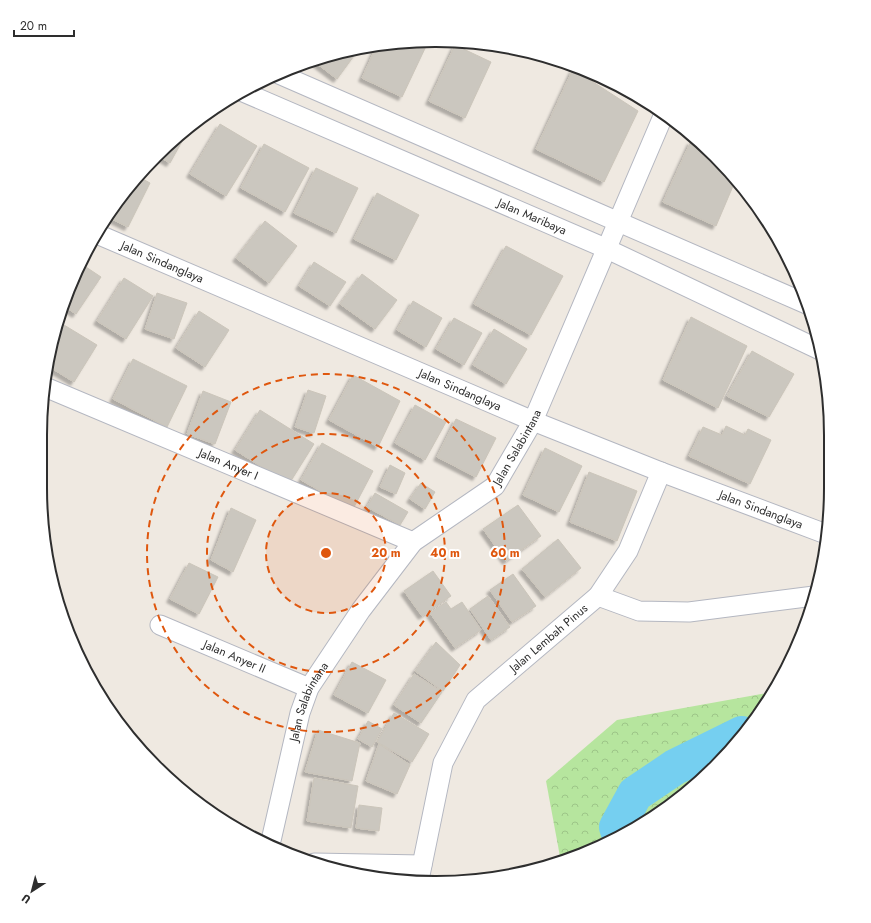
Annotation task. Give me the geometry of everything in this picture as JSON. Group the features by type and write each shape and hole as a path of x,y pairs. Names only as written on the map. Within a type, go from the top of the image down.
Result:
{"street":[{"path":"286,77 799,301"},
{"name":"Jalan Maribaya","path":"249,95 605,248 814,347"},
{"name":"Jalan Salabintana","path":"271,839 300,713 309,688 361,610 413,542 495,486 533,421 605,248 662,120"},
{"name":"Jalan Sindanglaya","path":"102,236 533,421 661,472 821,532"},
{"name":"Jalan Anyer I","path":"50,389 413,542"},
{"path":"598,596 628,551 661,472"},
{"name":"Jalan Lembah Pinus","path":"420,872 443,763 476,700 598,596 639,611 689,612 808,597"},
{"name":"Jalan Anyer II","path":"160,625 309,688"},
{"path":"346,866 420,872"}],"green space":[{"path":"765,693 728,744 692,780 672,796 630,824 607,836 560,855 546,781 617,720"}],"building":[{"path":"425,47 402,97 362,78 374,52"},
{"path":"454,48 461,48 491,62 465,118 429,101"},
{"path":"354,55 337,79 319,65"},
{"path":"571,72 588,79 638,111 604,182 536,149"},
{"path":"220,124 257,146 226,196 190,174"},
{"path":"183,140 170,163 163,159"},
{"path":"691,142 733,186 716,226 663,202"},
{"path":"264,144 309,168 285,212 241,188"},
{"path":"316,168 358,188 336,233 294,213"},
{"path":"143,179 150,183 128,227 113,219"},
{"path":"377,193 419,215 396,260 354,239"},
{"path":"265,221 297,246 269,283 236,258"},
{"path":"506,246 563,276 531,335 474,304"},
{"path":"314,262 346,282 330,306 299,286"},
{"path":"86,267 101,277 76,314 69,309"},
{"path":"362,274 397,300 375,329 340,304"},
{"path":"124,278 153,296 126,339 97,321"},
{"path":"157,293 187,303 174,339 145,329"},
{"path":"413,301 442,318 426,347 397,330"},
{"path":"199,311 229,330 205,367 176,348"},
{"path":"691,317 747,346 718,408 663,380"},
{"path":"454,318 482,333 464,365 436,349"},
{"path":"64,325 97,345 74,382 53,369"},
{"path":"494,329 527,349 506,384 473,365"},
{"path":"752,351 794,374 769,417 727,396"},
{"path":"133,359 187,386 167,427 113,399"},
{"path":"353,375 400,401 378,447 329,420"},
{"path":"308,390 326,396 314,433 295,427"},
{"path":"203,391 231,402 215,444 187,434"},
{"path":"415,405 446,422 425,460 395,443"},
{"path":"260,410 314,444 289,484 235,450"},
{"path":"456,419 496,438 476,477 437,457"},
{"path":"726,426 745,435 748,429 771,440 750,484 689,456 703,427 722,435"},
{"path":"322,443 373,471 353,509 301,480"},
{"path":"545,448 582,466 559,512 523,495"},
{"path":"390,465 405,473 396,494 380,487"},
{"path":"589,472 637,491 617,541 570,522"},
{"path":"421,483 435,492 425,509 410,499"},
{"path":"375,493 408,512 400,525 367,507"},
{"path":"518,505 541,536 506,561 483,529"},
{"path":"231,508 256,520 233,572 211,560"},
{"path":"558,539 581,568 545,597 522,569"},
{"path":"189,563 218,577 199,614 170,599"},
{"path":"433,571 451,596 422,616 404,591"},
{"path":"513,574 536,606 512,622 490,590"},
{"path":"488,596 510,627 491,640 470,609"},
{"path":"446,602 451,609 462,602 481,630 455,648 430,613"},
{"path":"436,642 460,665 443,691 415,671"},
{"path":"352,662 386,680 368,713 334,695"},
{"path":"414,674 442,692 421,723 394,705"},
{"path":"394,713 429,734 412,762 377,742"},
{"path":"368,721 382,729 372,747 358,739"},
{"path":"318,730 360,743 352,781 305,772"},
{"path":"379,744 410,765 397,794 366,781"},
{"path":"314,778 358,786 351,828 307,821"},
{"path":"359,805 382,808 379,831 356,828"}],"waterway":[{"path":"618,830 617,827 635,794 675,767 732,739"}]}
